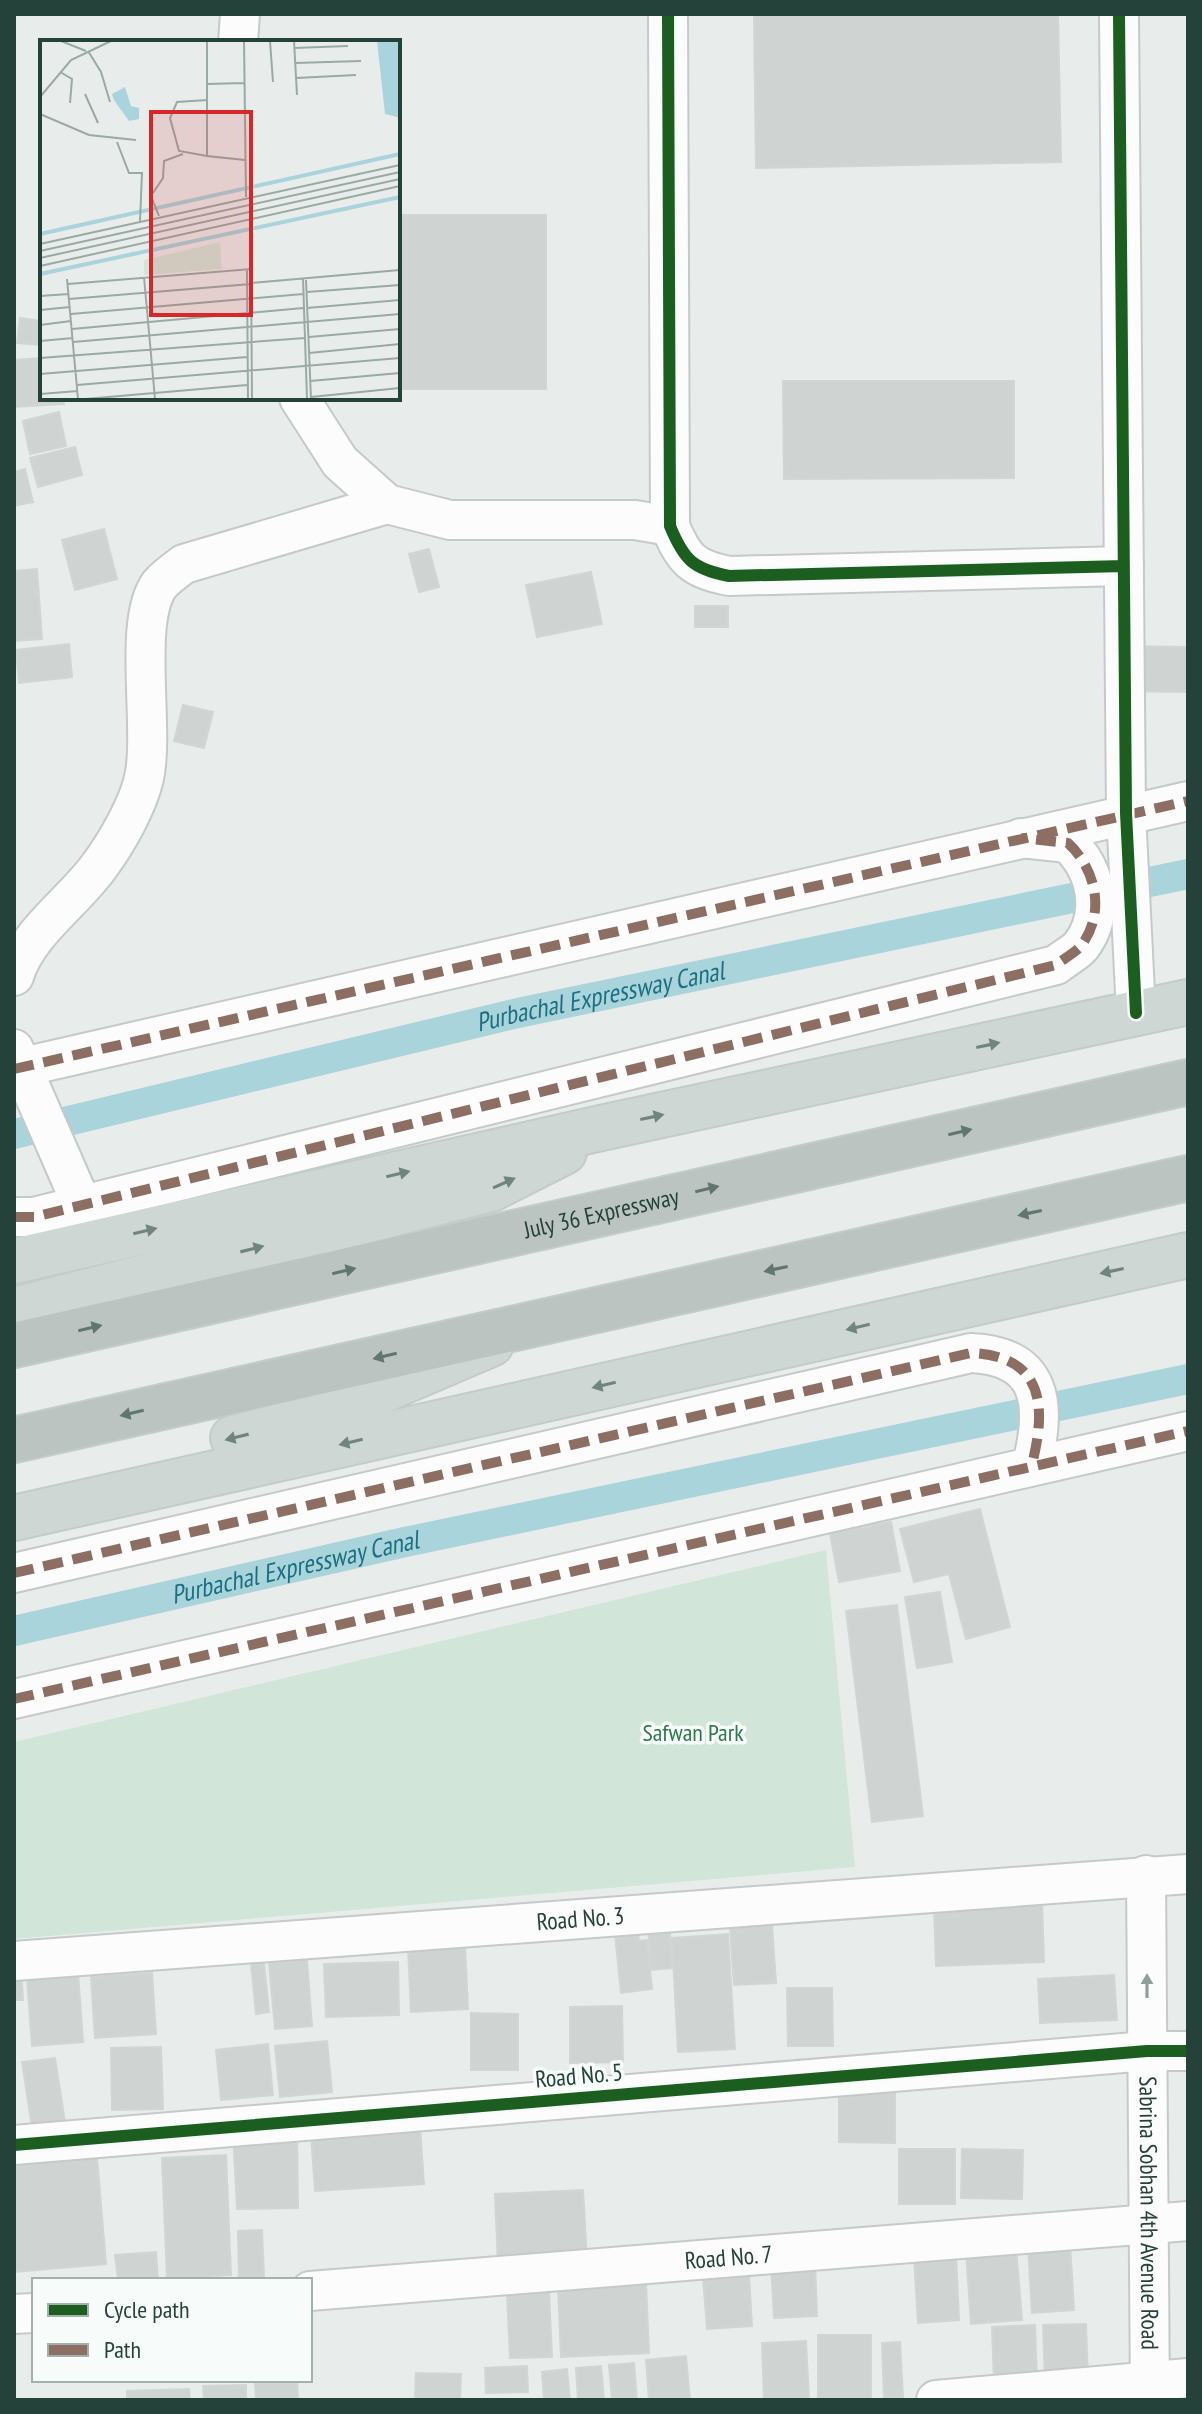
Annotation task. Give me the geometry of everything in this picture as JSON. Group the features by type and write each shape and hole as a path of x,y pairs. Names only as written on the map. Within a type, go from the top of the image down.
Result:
{"highway":[{"name":"July 36 Expressway","path":"14,1345 1188,1082"},
{"path":"14,1440 544,1319 1188,1178"}],"main road":[{"path":"24,1254 97,1241 601,1128 1188,1002"},
{"path":"14,1310 491,1189 545,1164 601,1128"},
{"path":"14,1518 1188,1255"},
{"path":"14,1499 124,1465 325,1415 544,1319"}],"street":[{"path":"238,40 240,14"},
{"path":"668,14 670,526 680,551 702,570 729,576 1124,566"},
{"path":"1119,14 1126,813 1136,1013"},
{"path":"300,400 340,462 387,504 450,520 635,520 670,526"},
{"path":"14,976 46,925 101,865 144,780 150,733 146,663 149,616 159,585 184,564 387,504"},
{"path":"97,1241 16,1063 1188,801"},
{"path":"14,1217 34,1217 1056,965 1081,947 1096,900 1091,871 1068,843 1021,838"},
{"path":"14,1573 971,1353 996,1354 1024,1369 1039,1394 1040,1434 1032,1464"},
{"path":"14,1699 1032,1464 1188,1431"},
{"path":"1146,1875 1188,1874"},
{"name":"Road No. 3","path":"14,1961 1146,1875"},
{"name":"Sabrina Sobhan 4th Avenue Road","path":"1146,1875 1150,2390"},
{"name":"Road No. 5","path":"14,2145 1147,2051 1188,2051"},
{"name":"Road No. 7","path":"312,2291 1188,2221"},
{"path":"936,2400 1150,2390 1188,2378"}],"green space":[{"name":"Safwan Park","path":"826,1550 855,1867 14,1939 14,1742"}],"building":[{"path":"1058,14 1061,162 756,168 754,16"},
{"path":"400,215 546,215 546,389 400,389"},
{"path":"20,318 40,321 40,345 17,343"},
{"path":"40,358 40,400 63,400 64,404 14,407 14,360"},
{"path":"783,381 1014,381 1014,478 784,479"},
{"path":"59,412 66,446 30,454 23,421"},
{"path":"75,447 82,475 38,487 30,458"},
{"path":"25,469 33,502 14,506 14,472"},
{"path":"104,529 117,579 75,590 62,540"},
{"path":"429,549 439,587 419,592 409,554"},
{"path":"37,569 42,639 14,641 14,571"},
{"path":"591,572 602,624 537,637 526,585"},
{"path":"695,606 728,606 728,627 695,627"},
{"path":"69,644 72,677 19,683 16,650"},
{"path":"1110,646 1188,647 1188,692 1109,691"},
{"path":"183,705 213,712 204,748 174,741"},
{"path":"980,1509 1010,1627 966,1639 949,1574 914,1582 900,1529"},
{"path":"891,1522 900,1571 839,1582 830,1533"},
{"path":"940,1592 952,1662 917,1668 905,1597"},
{"path":"897,1605 923,1816 872,1822 846,1611"},
{"path":"1042,1900 1044,1962 936,1966 934,1904"},
{"path":"669,1917 672,1968 652,1970 647,1919"},
{"path":"772,1924 776,1983 734,1985 730,1926"},
{"path":"638,1931 639,1941 647,1940 652,1989 621,1993 615,1934"},
{"path":"728,1934 735,2049 678,2052 672,1938"},
{"path":"465,1946 468,2009 411,2012 408,1948"},
{"path":"307,1960 312,2026 275,2029 269,1963"},
{"path":"264,1962 269,2012 256,2014 251,1963"},
{"path":"398,1962 399,2015 326,2017 324,1964"},
{"path":"21,1969 23,2000 14,2000 14,1970"},
{"path":"78,1973 83,2042 32,2046 27,1978"},
{"path":"152,1973 156,2034 95,2038 91,1977"},
{"path":"1114,1975 1117,2020 1040,2023 1038,1979"},
{"path":"787,1988 832,1988 833,2046 788,2046"},
{"path":"622,2006 623,2062 570,2063 570,2007"},
{"path":"471,2013 518,2014 518,2070 471,2070"},
{"path":"327,2041 332,2092 280,2097 275,2046"},
{"path":"268,2044 273,2095 221,2100 216,2050"},
{"path":"161,2047 163,2109 112,2110 111,2048"},
{"path":"55,2058 65,2122 32,2127 22,2062"},
{"path":"839,2088 895,2089 895,2143 839,2142"},
{"path":"420,2127 424,2184 315,2191 311,2134"},
{"path":"297,2129 298,2208 237,2209 233,2132"},
{"path":"899,2149 955,2149 955,2204 899,2204"},
{"path":"962,2149 1023,2150 1022,2199 961,2198"},
{"path":"226,2155 231,2275 167,2278 162,2158"},
{"path":"97,2158 106,2264 14,2272 14,2165"},
{"path":"583,2190 587,2261 498,2265 495,2194"},
{"path":"262,2230 264,2277 239,2278 238,2231"},
{"path":"1070,2244 1074,2310 1032,2313 1028,2246"},
{"path":"1016,2247 1022,2320 971,2324 966,2251"},
{"path":"156,2252 158,2278 118,2278 115,2255"},
{"path":"956,2254 959,2320 918,2323 914,2256"},
{"path":"815,2262 817,2316 774,2318 771,2264"},
{"path":"749,2274 752,2326 707,2329 703,2277"},
{"path":"646,2282 649,2353 561,2357 558,2286"},
{"path":"549,2292 552,2357 510,2358 507,2294"},
{"path":"1086,2324 1088,2379 1045,2381 1043,2325"},
{"path":"1035,2325 1037,2381 994,2382 992,2327"},
{"path":"818,2335 871,2335 871,2399 818,2399"},
{"path":"806,2341 809,2400 764,2400 762,2343"},
{"path":"900,2342 903,2397 884,2397 882,2343"},
{"path":"686,2356 690,2400 649,2400 646,2360"},
{"path":"634,2363 637,2400 612,2400 609,2365"},
{"path":"527,2366 528,2392 486,2393 485,2368"},
{"path":"601,2366 604,2400 578,2400 576,2368"},
{"path":"567,2369 570,2400 544,2400 542,2372"},
{"path":"416,2373 461,2374 460,2400 415,2399"},
{"path":"297,2382 298,2400 256,2400 255,2383"},
{"path":"246,2385 246,2400 204,2400 203,2386"},
{"path":"189,2389 190,2400 127,2400 127,2391"}],"waterway":[{"name":"Purbachal Expressway Canal","path":"14,1134 518,1013 1188,874"},
{"name":"Purbachal Expressway Canal","path":"14,1631 405,1542 1188,1379"}],"marked path":[{"path":"14,1069 1188,801"},
{"path":"14,1217 34,1217 1056,965 1078,949 1089,933 1095,906 1091,878 1068,843 1021,838"},
{"path":"14,1573 971,1353 995,1356 1013,1363 1026,1374 1034,1388 1039,1422 1032,1464"},
{"path":"14,1699 1188,1431"}],"cycle path":[{"path":"668,14 670,526 685,555 698,566 729,576 1124,566"},
{"path":"1119,14 1126,813 1136,1013"},
{"path":"14,2145 1147,2051 1188,2051"}]}
